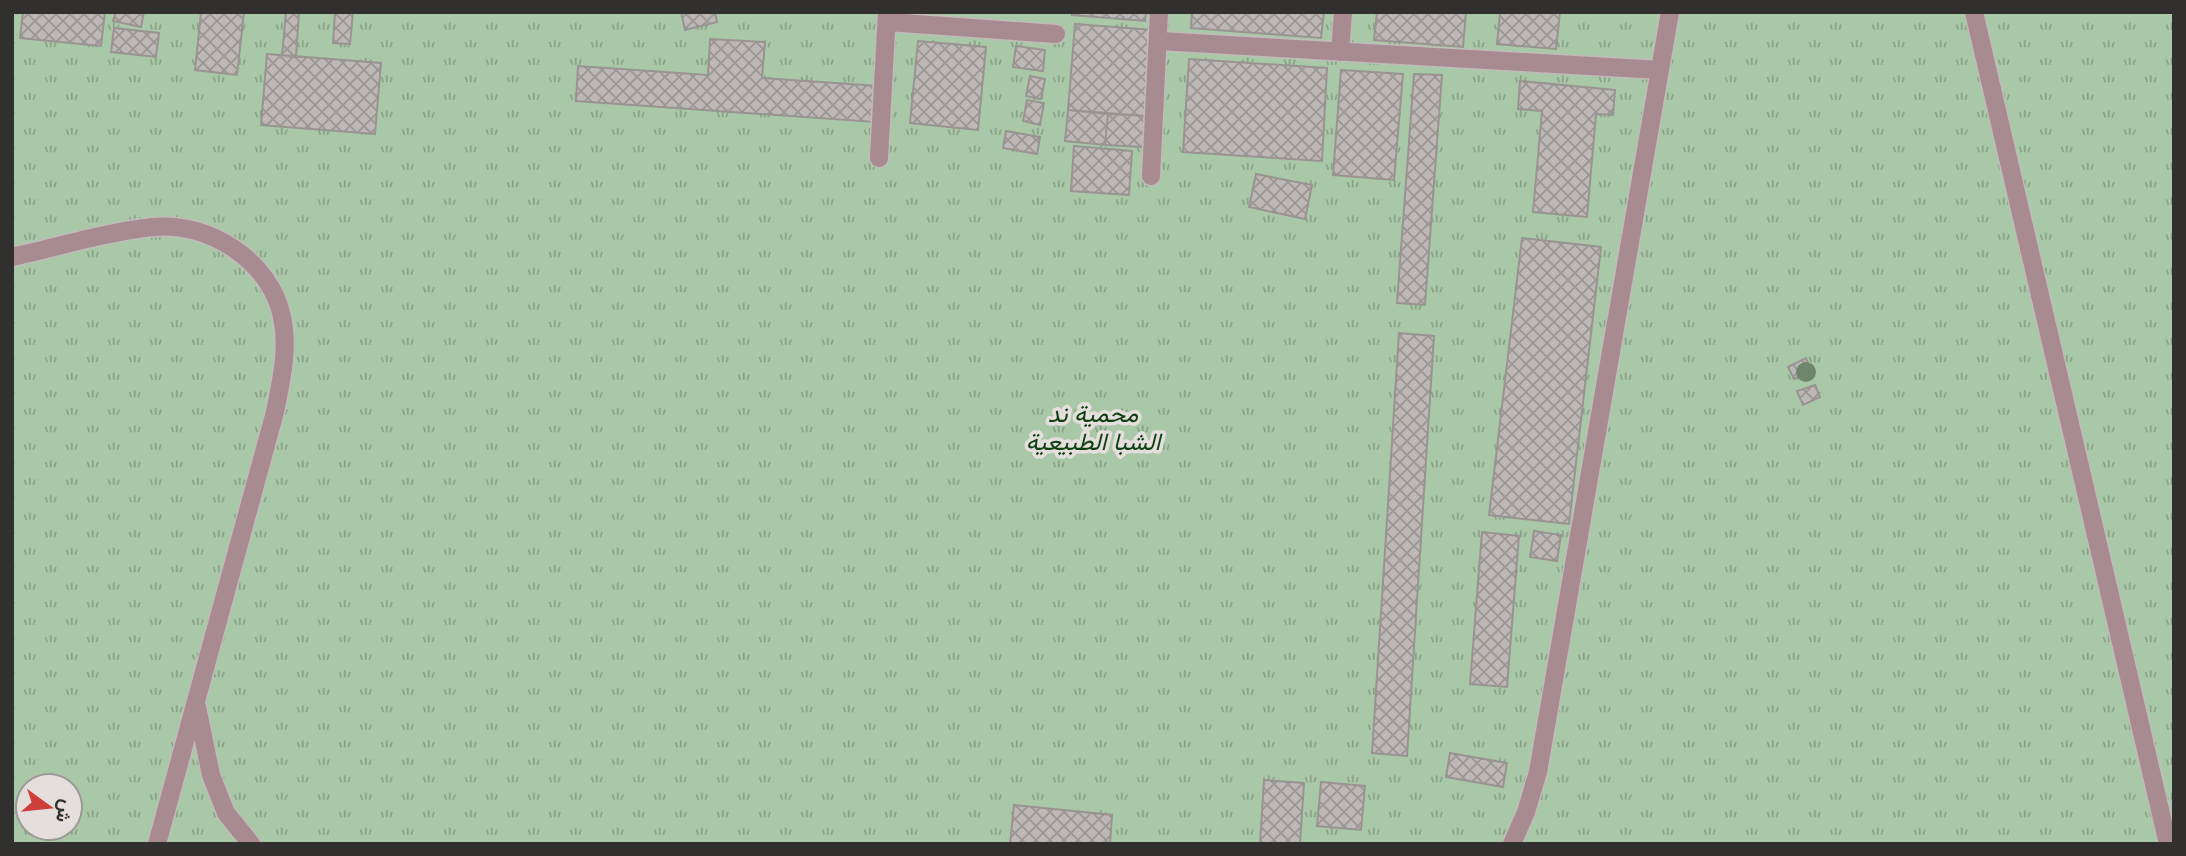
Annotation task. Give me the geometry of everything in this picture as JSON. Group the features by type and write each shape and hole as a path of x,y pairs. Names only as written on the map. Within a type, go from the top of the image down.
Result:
{"lane":[{"path":"1151,176 1160,12"},
{"path":"1340,51 1343,12"},
{"path":"1512,844 1526,812 1538,772 1670,12"},
{"path":"1974,12 2168,844"},
{"path":"879,158 888,17 1056,34"},
{"path":"1159,41 1660,70"},
{"path":"12,257 154,227 188,228 220,239 247,258 268,285 282,315 285,348 275,412 195,696 157,844"},
{"path":"195,696 211,775 226,813 251,844"}],"green space":[{"name":"محمية ند الشبا الطبيعية","path":"12,12 2174,12 2174,844 12,844"}],"building":[{"path":"23,12 105,12 101,46 20,38"},
{"path":"116,12 144,12 141,27 113,21"},
{"path":"201,12 244,12 237,75 195,70"},
{"path":"286,12 299,12 296,57 282,56"},
{"path":"335,12 353,12 350,44 333,43"},
{"path":"681,12 715,12 717,22 685,30"},
{"path":"1072,12 1146,12 1145,21 1072,15"},
{"path":"1192,12 1324,12 1321,38 1191,28"},
{"path":"1377,12 1466,12 1463,47 1374,40"},
{"path":"1500,12 1560,12 1556,49 1497,44"},
{"path":"1075,24 1153,30 1146,116 1068,110"},
{"path":"114,28 159,33 156,57 111,52"},
{"path":"710,39 765,42 762,78 878,86 875,122 576,101 578,66 708,75"},
{"path":"918,41 986,47 978,130 910,123"},
{"path":"1016,46 1045,50 1043,71 1013,67"},
{"path":"267,54 381,63 375,134 261,125"},
{"path":"1189,59 1327,68 1322,161 1183,152"},
{"path":"1341,70 1403,74 1394,180 1333,175"},
{"path":"1414,74 1442,75 1425,305 1397,303"},
{"path":"1030,76 1045,79 1041,99 1026,96"},
{"path":"1520,81 1615,90 1613,115 1596,114 1587,217 1533,212 1542,111 1518,109"},
{"path":"1027,100 1044,103 1040,125 1023,121"},
{"path":"1068,110 1108,114 1105,145 1065,141"},
{"path":"1108,114 1146,116 1143,147 1105,145"},
{"path":"1006,131 1040,137 1037,154 1003,148"},
{"path":"1074,146 1132,151 1129,195 1071,191"},
{"path":"1256,174 1312,185 1305,219 1249,207"},
{"path":"1522,238 1601,247 1569,524 1489,515"},
{"path":"1399,333 1434,336 1407,756 1372,753"},
{"path":"1806,358 1811,370 1794,379 1788,367"},
{"path":"1815,385 1820,397 1803,405 1797,391"},
{"path":"1534,531 1561,535 1557,561 1530,557"},
{"path":"1482,532 1519,536 1507,687 1470,684"},
{"path":"1450,753 1507,763 1503,787 1446,777"},
{"path":"1264,780 1304,783 1300,844 1260,844"},
{"path":"1321,782 1365,786 1361,830 1317,826"},
{"path":"1014,805 1112,815 1110,844 1010,844"}]}
